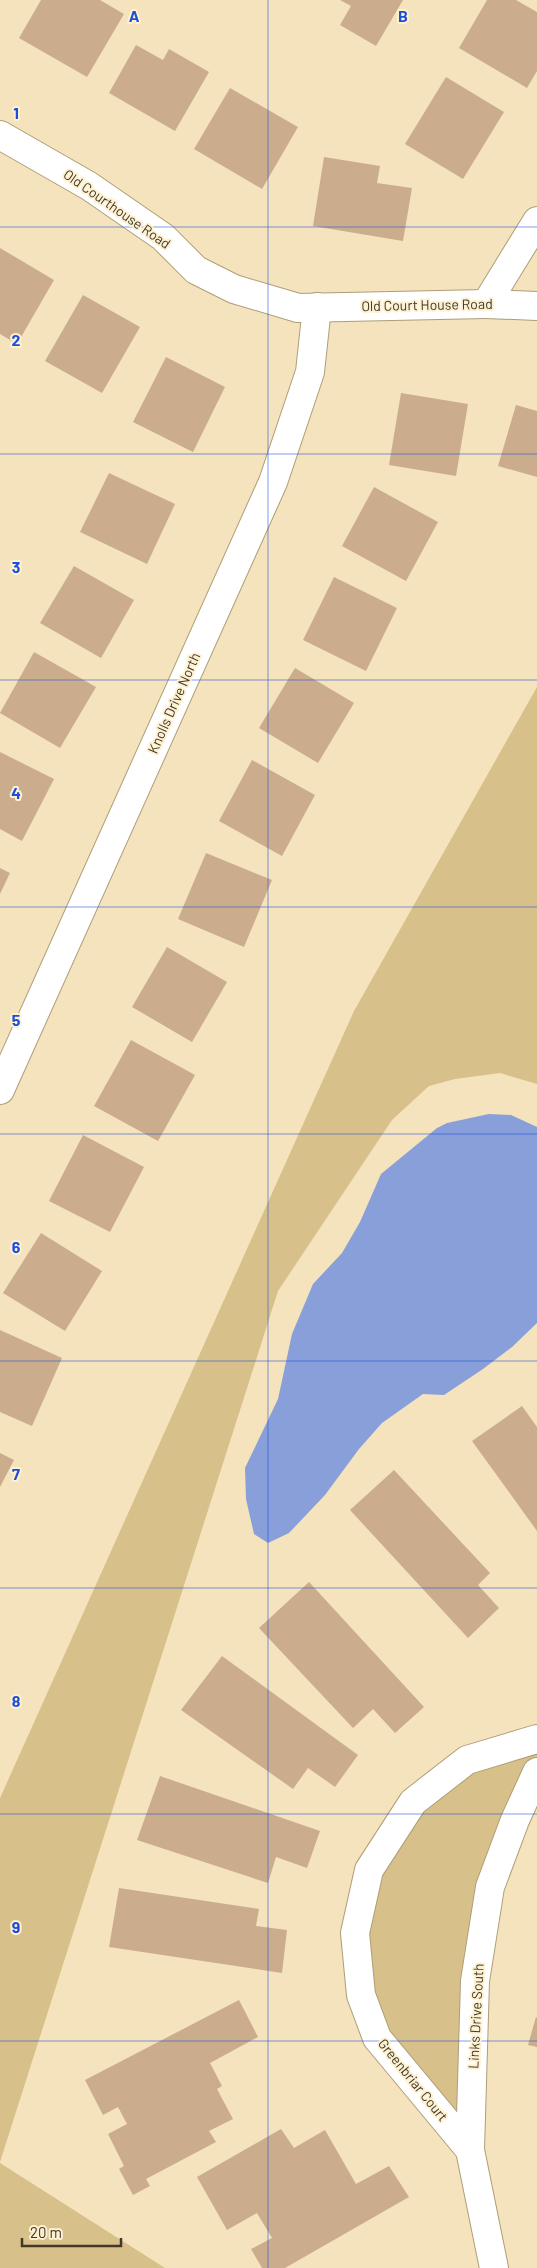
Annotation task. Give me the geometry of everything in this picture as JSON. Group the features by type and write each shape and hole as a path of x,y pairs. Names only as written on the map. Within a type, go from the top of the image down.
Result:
{"street":[{"name":"Old Courthouse Road","path":"0,135 89,186 163,238 196,270 234,289 298,308 317,307"},
{"path":"486,304 537,221"},
{"name":"Old Court House Road","path":"317,307 486,304 537,306"},
{"name":"Knolls Drive North","path":"0,1090 273,482 310,372 317,307"},
{"name":"Greenbriar Court","path":"470,2150 378,2038 361,1994 355,1933 369,1870 412,1802 467,1760 537,1739"},
{"name":"Links Drive South","path":"494,2268 470,2150 475,1981 490,1887 514,1820 537,1772"}],"shaded area":[{"path":"537,687 537,1084 500,1073 455,1079 429,1086 392,1120 278,1291 0,2162 0,1798 354,1011"},
{"path":"537,1739 537,1772 490,1887 470,2150 361,1995 369,1870 413,1802"},
{"path":"0,2163 165,2268 0,2268"}],"water":[{"path":"489,1114 511,1115 537,1127 537,1323 512,1347 444,1395 423,1394 382,1423 359,1449 325,1495 289,1533 268,1543 254,1534 246,1499 245,1468 278,1399 292,1334 313,1284 342,1253 360,1222 381,1174 437,1128 447,1123"}],"building":[{"path":"41,0 100,0 124,14 87,77 19,38"},
{"path":"340,0 403,0 376,46 340,25 351,6"},
{"path":"487,0 516,0 537,12 537,71 527,88 459,48"},
{"path":"136,45 163,60 169,49 209,72 175,131 109,93"},
{"path":"446,77 504,112 463,179 405,144"},
{"path":"230,88 298,127 262,189 194,149"},
{"path":"324,157 380,166 377,183 412,188 403,241 313,226"},
{"path":"0,248 54,280 17,344 0,334"},
{"path":"83,295 140,327 102,393 45,361"},
{"path":"166,357 225,387 193,452 133,422"},
{"path":"401,393 468,404 456,476 389,465"},
{"path":"516,405 537,411 537,477 498,466"},
{"path":"109,473 175,504 147,564 80,532"},
{"path":"374,487 438,522 406,581 342,546"},
{"path":"74,566 134,600 101,658 40,623"},
{"path":"334,577 397,608 366,671 303,640"},
{"path":"34,652 96,687 60,748 0,713"},
{"path":"295,668 354,703 318,763 259,728"},
{"path":"0,752 54,779 22,841 0,829"},
{"path":"252,760 315,795 282,856 219,821"},
{"path":"206,853 272,880 244,947 178,919"},
{"path":"0,868 10,873 0,894"},
{"path":"167,947 227,982 192,1042 132,1007"},
{"path":"131,1040 195,1075 158,1141 94,1106"},
{"path":"83,1135 144,1167 110,1232 49,1201"},
{"path":"41,1233 102,1271 65,1331 3,1293"},
{"path":"0,1330 62,1358 32,1426 0,1412"},
{"path":"522,1406 537,1427 537,1531 472,1441"},
{"path":"0,1453 14,1460 0,1487"},
{"path":"394,1470 490,1573 478,1585 499,1608 468,1638 350,1510"},
{"path":"309,1582 424,1707 395,1733 373,1709 353,1728 259,1628"},
{"path":"222,1656 358,1755 335,1787 308,1768 293,1789 181,1710"},
{"path":"160,1776 320,1831 307,1868 276,1857 268,1883 137,1840"},
{"path":"119,1888 259,1909 256,1926 287,1930 282,1973 109,1947"},
{"path":"239,2000 258,2037 210,2063 222,2086 217,2089 233,2119 209,2131 216,2142 146,2179 150,2186 133,2195 119,2169 124,2166 108,2134 127,2124 118,2107 103,2115 85,2080"},
{"path":"537,2018 537,2047 528,2045"},
{"path":"281,2129 294,2148 325,2130 356,2184 389,2166 409,2197 285,2268 262,2268 251,2249 272,2238 257,2213 227,2230 197,2177"}]}
